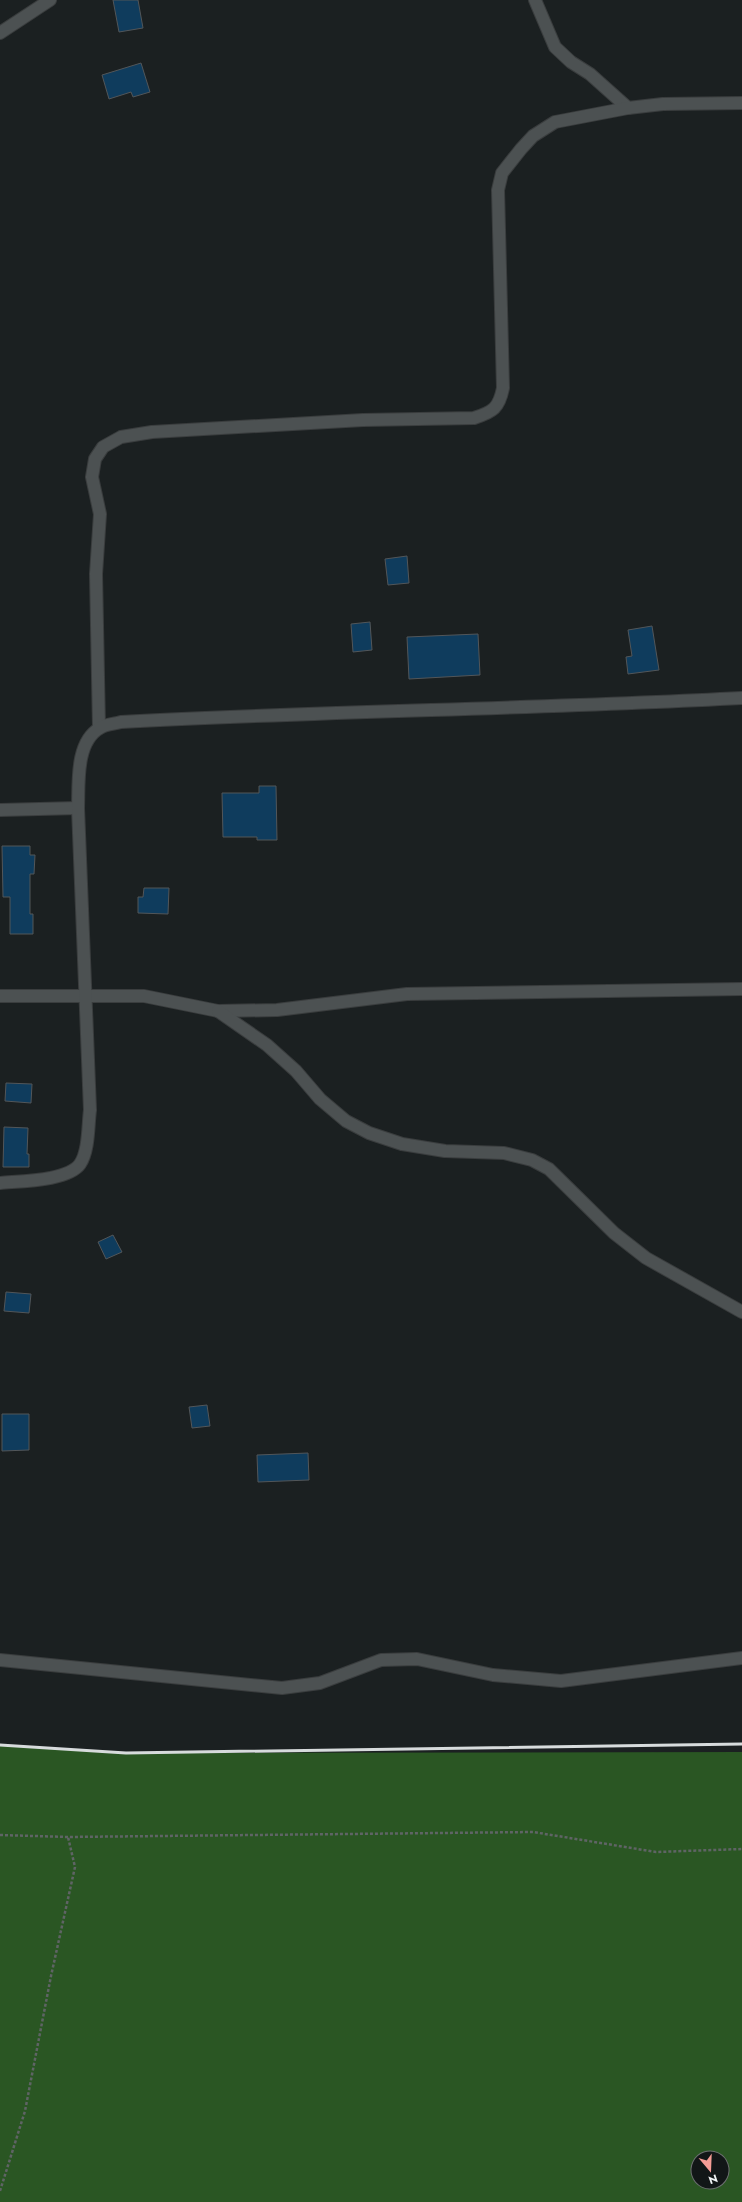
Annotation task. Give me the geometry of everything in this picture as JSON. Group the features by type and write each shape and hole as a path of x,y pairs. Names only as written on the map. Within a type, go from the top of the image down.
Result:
{"street":[{"path":"0,33 50,0"},
{"path":"535,0 555,47 571,62 590,74 628,108"},
{"path":"99,728 96,574 100,514 92,476 95,459 103,446 121,437 152,432 363,420 474,418 490,413 500,402 503,388 498,190 502,173 533,136 555,122 628,108 664,104 742,103"},
{"path":"0,1183 55,1177 72,1172 80,1164 84,1152 90,1110 78,808 79,762 88,740 99,728 120,722 275,714 559,706 742,698"},
{"path":"0,810 78,808"},
{"path":"0,996 144,996 218,1011 277,1010 407,994 742,989"},
{"path":"218,1011 267,1045 296,1071 320,1099 346,1121 369,1132 402,1144 445,1151 504,1153 532,1160 549,1169 614,1233 646,1258 742,1312"},
{"path":"0,1660 282,1688 320,1683 381,1660 417,1659 493,1675 561,1681 742,1658"}],"path":[{"path":"0,1835 68,1837 533,1832 656,1852 742,1849"},
{"path":"0,2191 25,2111 50,1976 75,1867 68,1837"}],"green space":[{"path":"0,1745 126,1753 742,1752 742,2202 0,2202"}],"building":[{"path":"113,0 138,0 143,28 119,32"},
{"path":"141,63 150,92 133,97 131,92 109,99 102,75"},
{"path":"407,556 409,583 388,585 385,559"},
{"path":"370,622 372,650 353,652 351,624"},
{"path":"652,626 659,670 628,674 626,657 632,656 628,630"},
{"path":"478,634 480,675 409,679 407,637"},
{"path":"259,786 276,786 277,840 257,840 257,837 223,837 222,793 259,793"},
{"path":"2,846 30,846 30,855 35,855 34,874 30,874 30,914 33,914 33,934 10,934 10,897 3,897"},
{"path":"144,888 169,888 168,914 138,913 138,897 143,897"},
{"path":"6,1083 32,1084 31,1103 5,1101"},
{"path":"4,1127 28,1128 27,1154 29,1154 29,1167 3,1167"},
{"path":"113,1235 122,1252 106,1259 98,1242"},
{"path":"6,1292 31,1294 29,1313 4,1311"},
{"path":"207,1405 210,1426 192,1428 189,1407"},
{"path":"2,1414 29,1414 29,1450 2,1451"},
{"path":"308,1453 309,1480 258,1482 257,1455"}],"railway":[{"path":"0,1745 126,1753 742,1744"}]}
